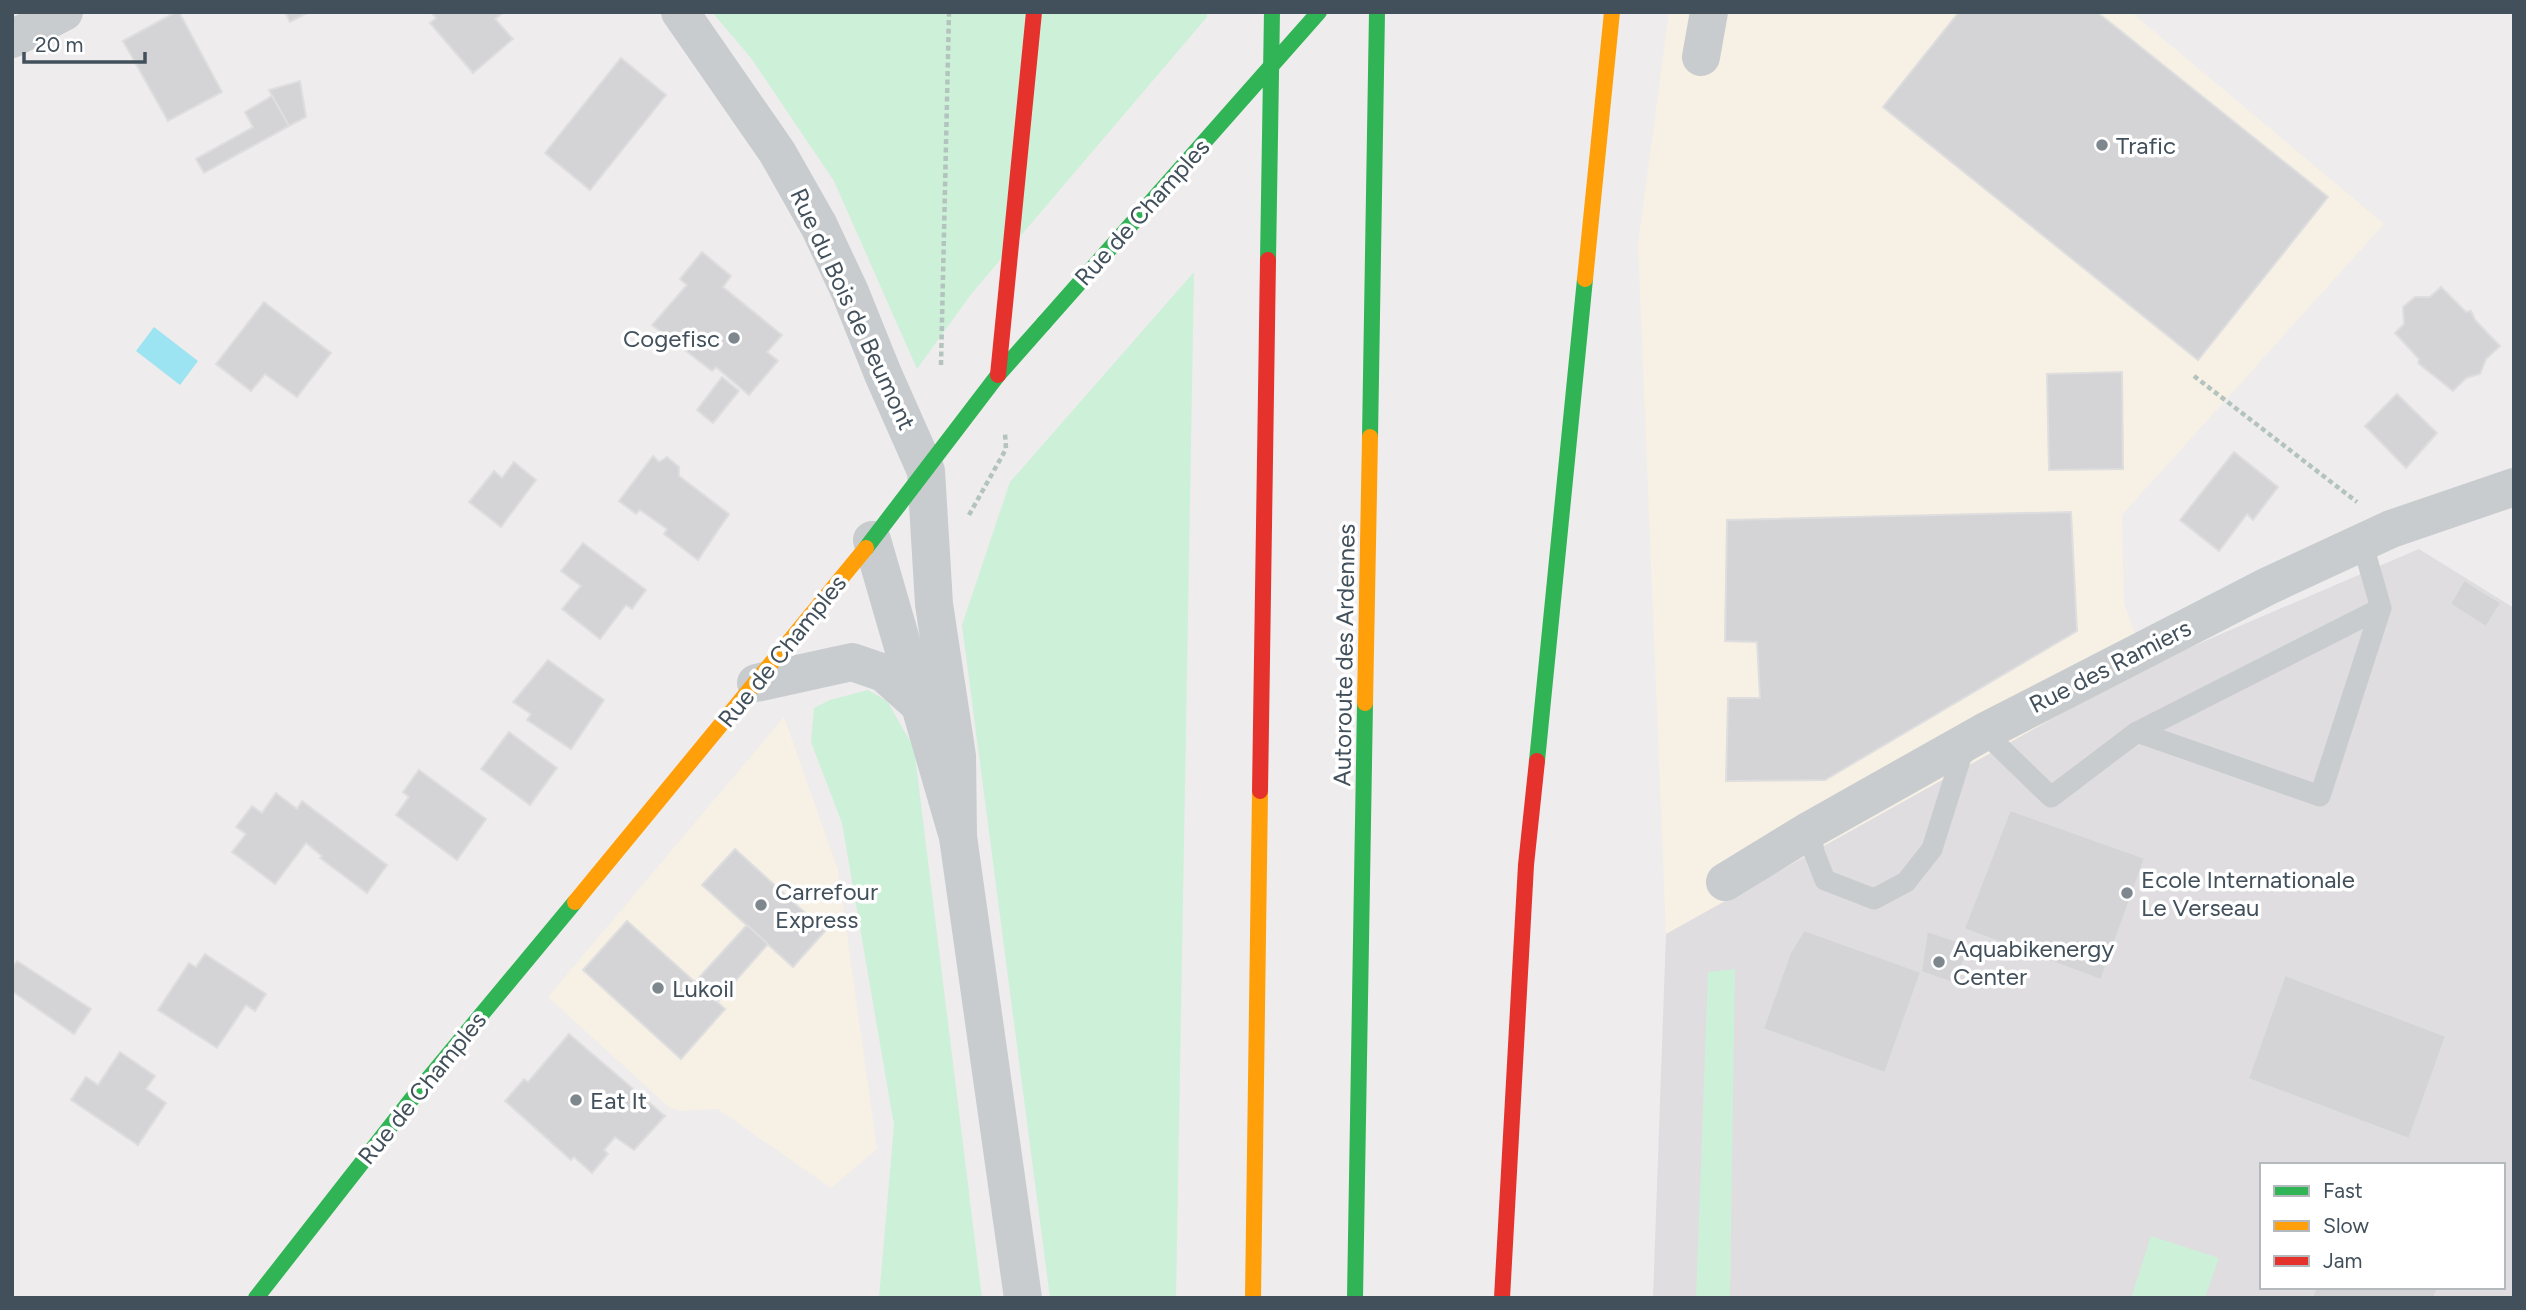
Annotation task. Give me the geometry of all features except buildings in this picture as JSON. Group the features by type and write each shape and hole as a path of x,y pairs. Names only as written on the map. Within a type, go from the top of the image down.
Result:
{"main road":[{"path":"998,376 1034,12"},
{"path":"1254,1298 1272,12"},
{"name":"Rue de Champles","path":"256,1298 418,1091 872,540 998,376 1319,12"},
{"name":"Autoroute des Ardennes","path":"1358,1293 1377,12"},
{"path":"1502,1298 1526,865 1612,12"}],"street":[{"path":"12,39 64,12"},
{"name":"Rue du Bois de Beumont","path":"680,12 777,152 818,226 850,292 926,471"},
{"path":"1701,57 1709,12"},
{"path":"926,471 934,604 957,757 958,837 1023,1298"},
{"name":"Rue des Ramiers","path":"1725,882 1810,830 1984,733 2243,598 2377,535 2514,487"},
{"path":"872,540 958,837"},
{"path":"756,684 852,662 884,673 922,708"}],"lane":[{"path":"2137,732 2320,796 2381,608 2377,535"},
{"path":"1810,830 1814,852 1825,880 1874,899 1906,883 1932,849 1961,757 1984,733 2051,797 2137,732 2381,608"}],"path":[{"path":"941,365 949,12"},
{"path":"2194,376 2377,535"}],"shaded area":[{"path":"1669,12 2131,12 2384,224 2122,515 2124,604 2147,666 1666,934 1638,244"},
{"name":"Ecole Internationale Le Verseau","path":"2419,549 2514,608 2514,1298 1653,1298 1666,934 2147,666"},
{"path":"784,717 838,870 877,1149 831,1188 718,1109 681,1111 670,1108 548,997"}],"green space":[{"path":"712,12 1207,12 1207,17 972,293 917,369 834,181 751,58"},
{"path":"1194,272 1176,1298 1050,1298 962,625 1010,482"},
{"path":"868,690 887,701 914,748 982,1298 879,1298 894,1125 842,823 811,742 814,708 830,700"},
{"path":"1735,969 1730,1298 1696,1298 1708,972"},
{"path":"2151,1236 2219,1258 2205,1298 2131,1298"}],"water":[{"path":"154,327 198,361 180,385 136,351"}],"traffic: fast":[{"path":"1268,260 1272,12"},
{"path":"1044,323 1319,12"},
{"path":"1370,437 1377,12"},
{"path":"1537,761 1585,279"},
{"path":"866,548 998,375 1044,323"},
{"path":"1355,1298 1365,703"},
{"path":"256,1298 418,1091 575,902"}],"traffic: slow":[{"path":"1585,279 1612,12"},
{"path":"1365,703 1370,437"},
{"path":"575,902 866,548"},
{"path":"1253,1298 1260,791"}],"traffic: jam":[{"path":"998,375 1034,12"},
{"path":"1260,791 1268,260"},
{"path":"1502,1298 1526,865 1537,761"}],"place":[{"name":"Trafic","path":"2102,145"},
{"name":"Cogefisc","path":"734,338"},
{"name":"Ecole Internationale Le Verseau","path":"2127,893"},
{"name":"Carrefour Express","path":"761,905"},
{"name":"Aquabikenergy Center","path":"1939,962"},
{"name":"Lukoil","path":"658,988"},
{"name":"Eat It","path":"576,1100"}]}
